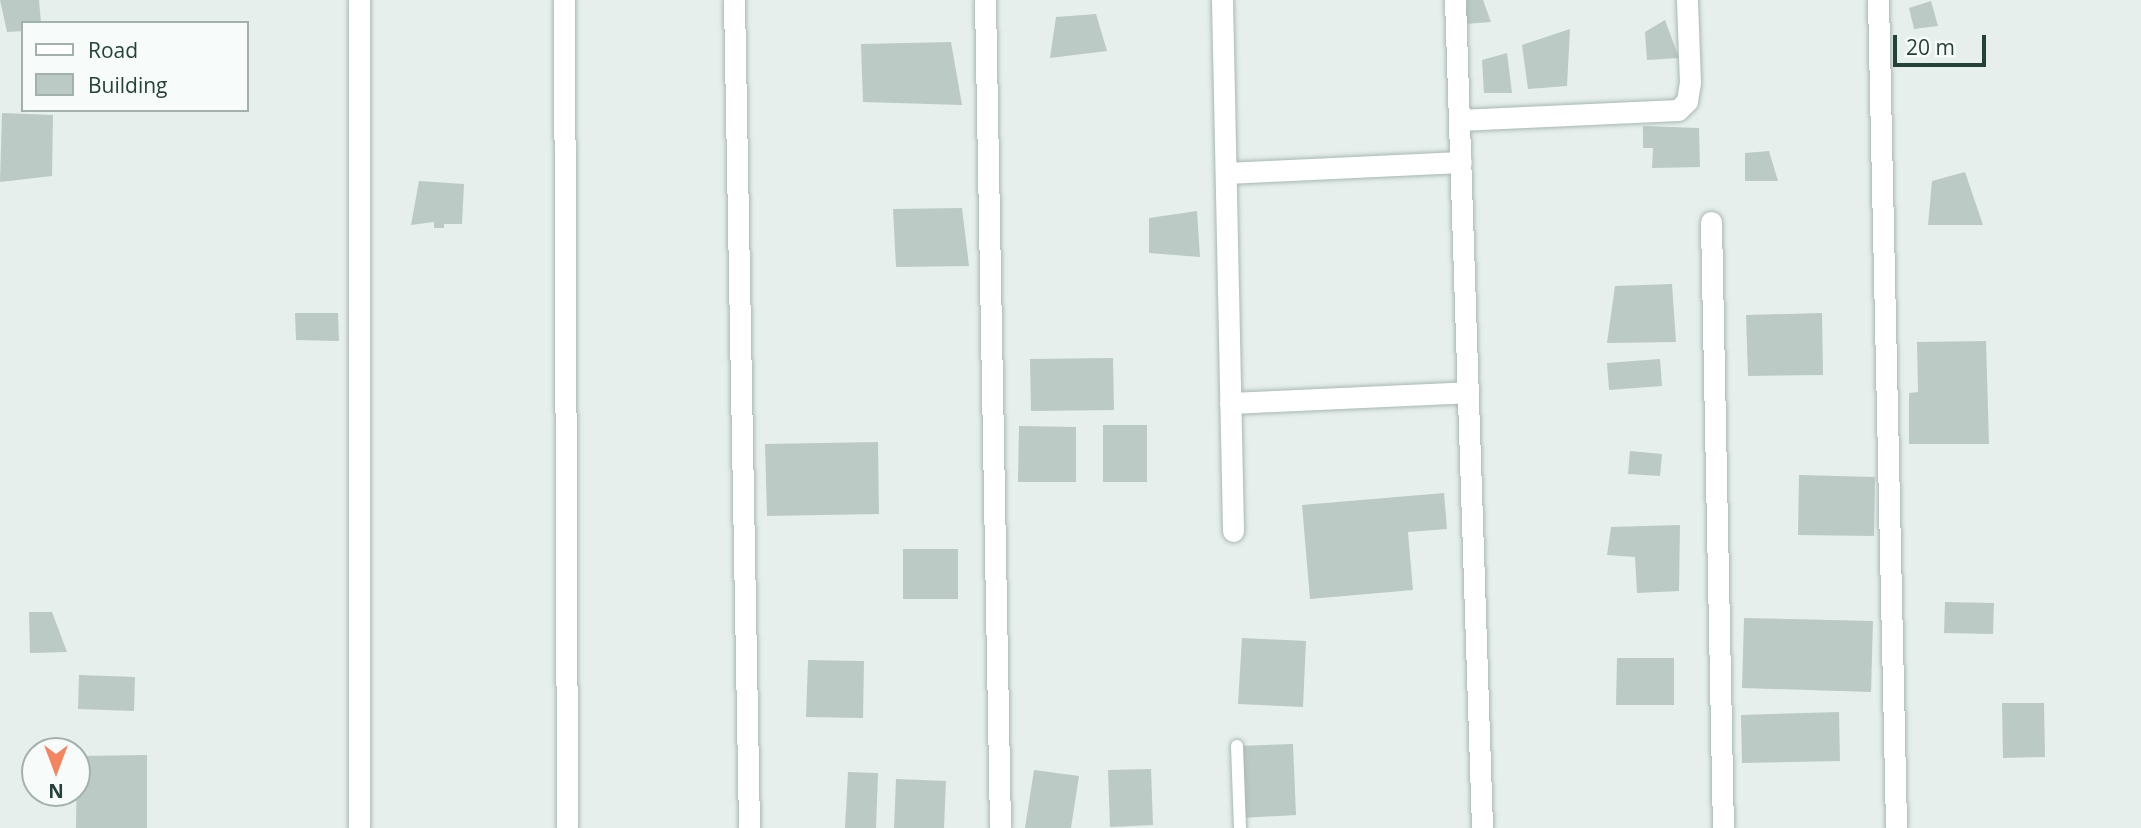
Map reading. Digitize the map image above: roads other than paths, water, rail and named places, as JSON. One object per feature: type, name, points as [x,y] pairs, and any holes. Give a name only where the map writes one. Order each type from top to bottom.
[{"type":"street","points":[[359,0],[359,828]]},
{"type":"street","points":[[564,0],[568,828]]},
{"type":"street","points":[[734,0],[748,828]]},
{"type":"street","points":[[985,0],[1000,828]]},
{"type":"street","points":[[1222,0],[1233,531]]},
{"type":"street","points":[[1455,0],[1482,828]]},
{"type":"street","points":[[1459,120],[1678,110],[1688,101],[1690,83],[1687,0]]},
{"type":"street","points":[[1878,0],[1896,828]]},
{"type":"street","points":[[1226,173],[1461,162]]},
{"type":"street","points":[[1711,222],[1723,828]]},
{"type":"street","points":[[1230,403],[1468,392]]},
{"type":"lane","points":[[1237,746],[1240,828]]}]
